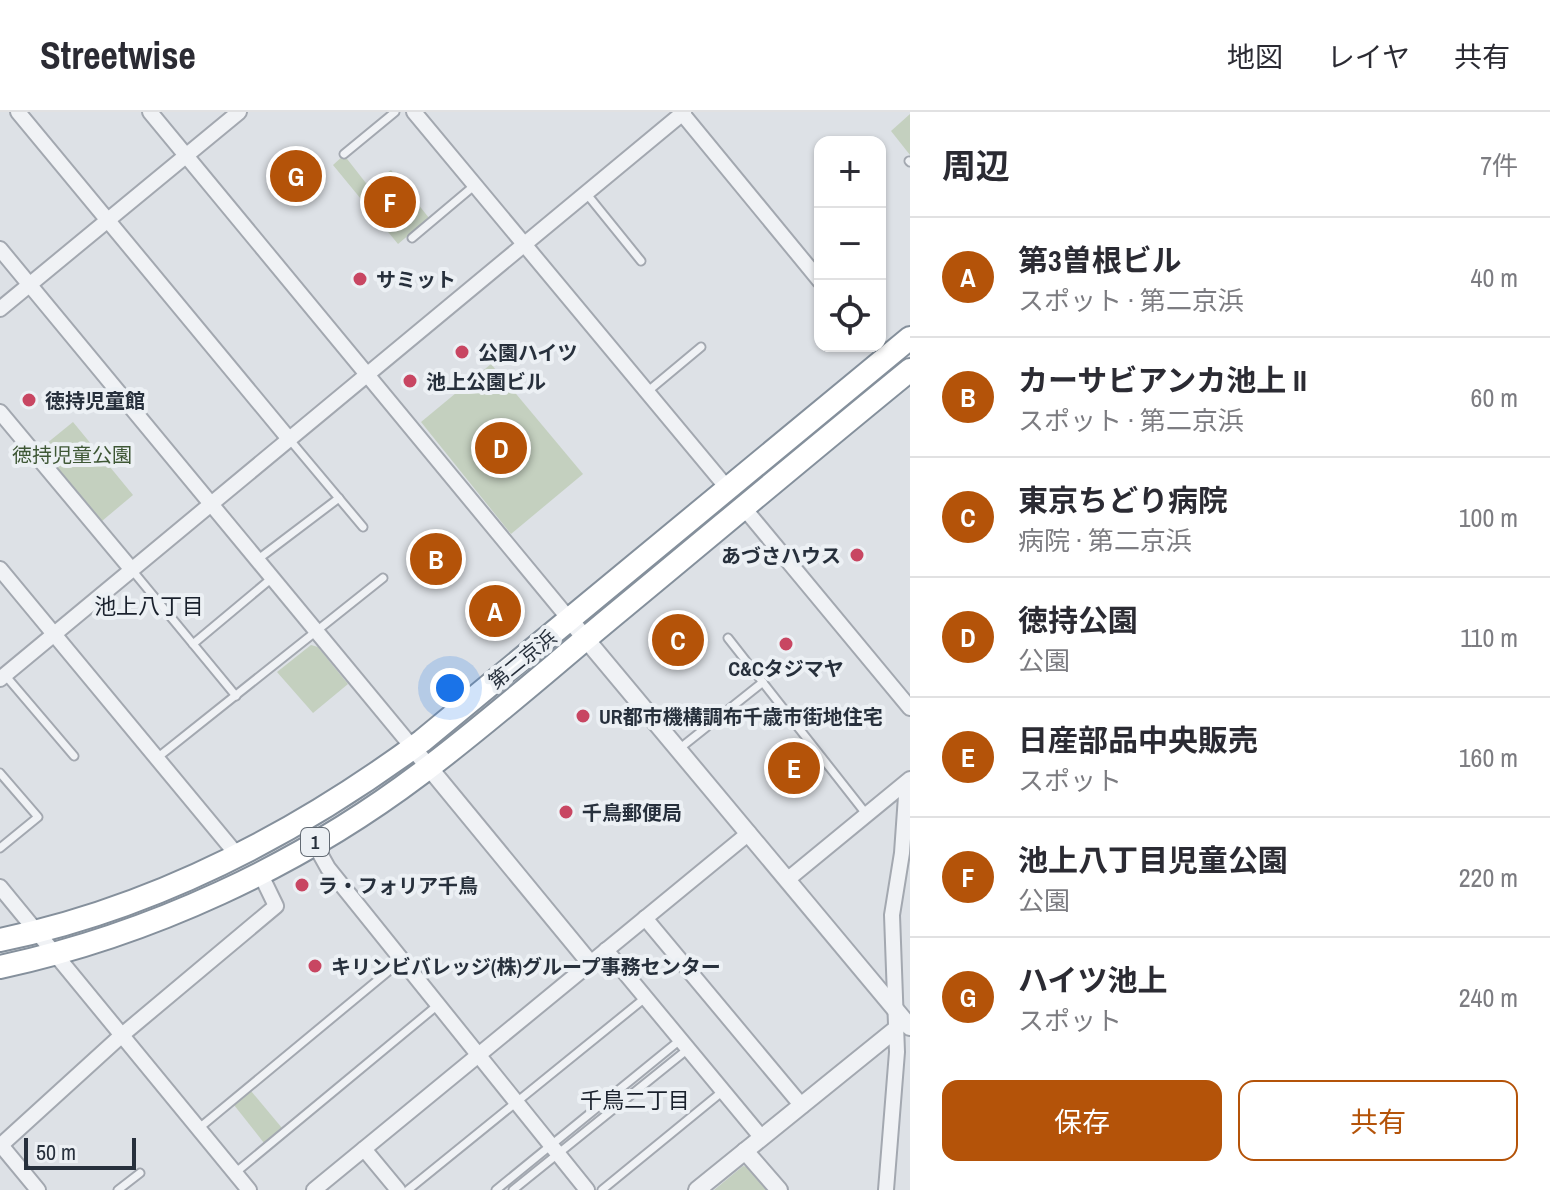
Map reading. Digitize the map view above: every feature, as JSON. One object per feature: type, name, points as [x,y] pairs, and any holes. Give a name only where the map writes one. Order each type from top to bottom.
[{"type":"highway","name":"第二京浜","points":[[0,940],[114,908],[238,856],[328,806],[413,748],[728,489],[879,353],[910,338]]},
{"type":"highway","name":"第二京浜","points":[[0,967],[55,953],[171,913],[260,873],[314,843],[429,767],[744,508],[907,379]]},
{"type":"street","points":[[18,112],[289,439]]},
{"type":"street","points":[[150,112],[895,1009],[903,1028],[886,1190]]},
{"type":"street","points":[[0,309],[239,112]]},
{"type":"street","points":[[414,112],[728,489]]},
{"type":"street","points":[[3,677],[682,112],[819,280]]},
{"type":"street","points":[[0,249],[590,963]]},
{"type":"street","points":[[0,412],[132,570]]},
{"type":"street","points":[[744,508],[910,708]]},
{"type":"street","points":[[0,569],[238,856]]},
{"type":"street","points":[[787,880],[908,780]]},
{"type":"street","points":[[895,1009],[892,915],[902,853],[908,780]]},
{"type":"street","points":[[321,1188],[364,1149],[749,833]]},
{"type":"street","points":[[314,843],[328,868],[587,1190]]},
{"type":"street","points":[[38,1190],[0,1145],[122,1035],[276,906],[260,873]]},
{"type":"street","points":[[0,887],[249,1190]]},
{"type":"street","points":[[645,918],[802,1106]]},
{"type":"street","points":[[606,950],[762,1138]]},
{"type":"street","points":[[697,1190],[903,1028]]},
{"type":"street","points":[[364,1149],[398,1190]]},
{"type":"street","points":[[745,1151],[779,1190]]},
{"type":"lane","points":[[344,154],[395,112]]},
{"type":"lane","points":[[412,238],[475,185]]},
{"type":"lane","points":[[586,193],[641,261]]},
{"type":"lane","points":[[647,392],[701,347]]},
{"type":"lane","points":[[289,439],[363,527]]},
{"type":"lane","points":[[257,560],[339,498]]},
{"type":"lane","points":[[132,570],[236,696]]},
{"type":"lane","points":[[193,644],[272,578]]},
{"type":"lane","points":[[157,758],[383,578]]},
{"type":"lane","points":[[728,638],[867,815]]},
{"type":"lane","points":[[3,677],[74,756]]},
{"type":"lane","points":[[679,749],[763,682]]},
{"type":"lane","points":[[0,773],[38,817],[0,848]]},
{"type":"lane","points":[[198,1129],[402,960]]},
{"type":"lane","points":[[408,1190],[645,998]]},
{"type":"lane","points":[[235,1173],[439,1004]]},
{"type":"lane","points":[[496,1190],[554,1149],[684,1044]]},
{"type":"lane","points":[[602,1190],[723,1091]]},
{"type":"lane","points":[[513,1190],[554,1149]]},
{"type":"lane","points":[[118,1190],[140,1173]]},
{"type":"green space","points":[[910,114],[910,155],[891,131]]},
{"type":"green space","points":[[344,155],[369,187],[391,170],[429,218],[398,244],[333,165]]},
{"type":"green space","points":[[491,364],[583,474],[511,534],[421,422]]},
{"type":"green space","name":"徳持児童公園","points":[[73,422],[133,495],[102,521],[41,448]]},
{"type":"green space","points":[[311,645],[318,647],[348,684],[313,713],[277,672]]},
{"type":"green space","points":[[251,1091],[282,1128],[264,1143],[234,1105]]},
{"type":"green space","points":[[743,1166],[748,1167],[767,1190],[714,1190]]},
{"type":"place","name":"ハイツ池上","points":[[296,176]]},
{"type":"place","name":"池上八丁目児童公園","points":[[390,202]]},
{"type":"place","name":"サミット","points":[[360,279]]},
{"type":"place","name":"公園ハイツ","points":[[462,352]]},
{"type":"place","name":"池上公園ビル","points":[[410,381]]},
{"type":"place","name":"徳持児童館","points":[[29,400]]},
{"type":"place","name":"徳持公園","points":[[501,448]]},
{"type":"place","name":"あづさハウス","points":[[857,555]]},
{"type":"place","name":"カーサビアンカ池上 II","points":[[436,559]]},
{"type":"place","name":"第3曽根ビル","points":[[495,611]]},
{"type":"place","name":"東京ちどり病院","points":[[678,640]]},
{"type":"place","name":"C&Cタジマヤ","points":[[786,644]]},
{"type":"place","name":"UR都市機構調布千歳市街地住宅","points":[[583,716]]},
{"type":"place","name":"日産部品中央販売","points":[[794,768]]},
{"type":"place","name":"千鳥郵便局","points":[[566,812]]},
{"type":"place","name":"ラ・フォリア千鳥","points":[[302,885]]},
{"type":"place","name":"キリンビバレッジ(株)グループ事務センター","points":[[315,966]]},
{"type":"district","name":"池上八丁目","points":[[149,606]]},
{"type":"district","name":"千鳥二丁目","points":[[635,1100]]}]
